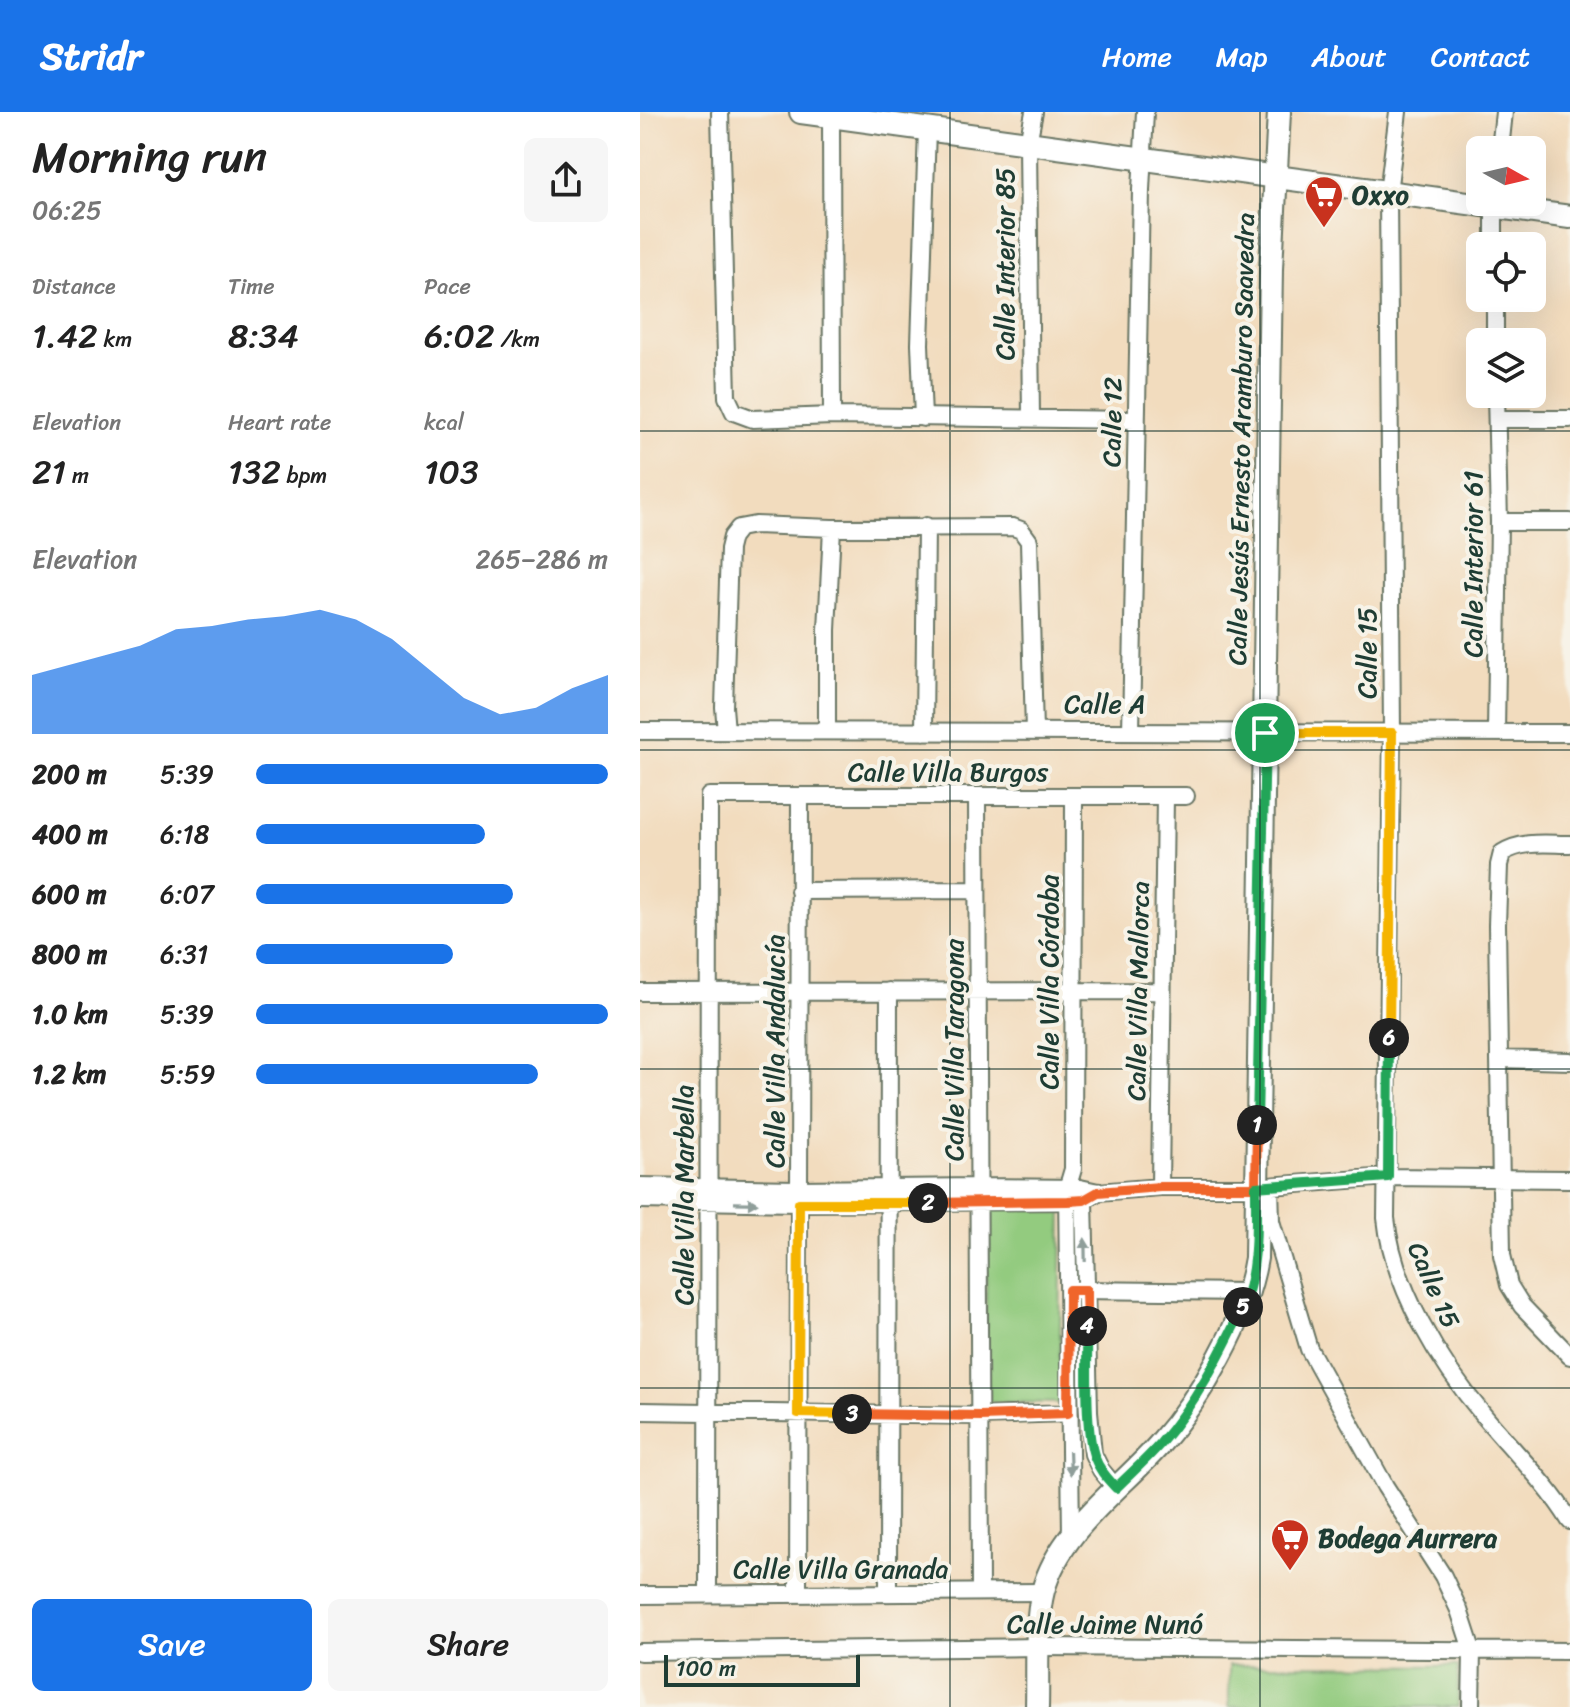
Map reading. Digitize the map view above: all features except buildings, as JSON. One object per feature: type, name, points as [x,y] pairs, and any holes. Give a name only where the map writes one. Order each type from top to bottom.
[{"type":"street","points":[[720,112],[726,376],[729,404],[734,412],[753,419],[832,416],[1136,420]]},
{"type":"street","points":[[801,112],[1466,201]]},
{"type":"street","name":"Calle Interior 85","points":[[1031,417],[1028,143],[1034,112]]},
{"type":"street","name":"Calle 12","points":[[1131,732],[1145,112]]},
{"type":"street","name":"Calle Jesús Ernesto Aramburo Saavedra","points":[[1037,1707],[1042,1592],[1071,1537],[1159,1444],[1182,1415],[1219,1356],[1248,1292],[1256,1258],[1263,1187],[1265,733],[1274,177],[1279,112]]},
{"type":"street","name":"Calle 15","points":[[1398,112],[1388,193],[1392,733],[1386,1218],[1389,1246],[1395,1266],[1428,1335],[1454,1378],[1484,1417],[1552,1491],[1570,1521]]},
{"type":"street","points":[[1501,136],[1504,112]]},
{"type":"street","points":[[831,116],[832,416]]},
{"type":"street","points":[[923,418],[920,344],[927,129]]},
{"type":"street","points":[[1546,213],[1570,217]]},
{"type":"street","name":"Calle Interior 61","points":[[1496,733],[1499,522],[1497,408]]},
{"type":"street","points":[[1497,419],[1570,419]]},
{"type":"street","points":[[1499,522],[1570,522]]},
{"type":"street","points":[[726,731],[724,691],[729,549],[732,537],[739,528],[755,525],[832,528],[1013,527],[1026,535],[1029,541],[1034,732]]},
{"type":"street","points":[[924,732],[926,526]]},
{"type":"street","points":[[827,731],[827,630],[832,528]]},
{"type":"street","name":"Calle A","points":[[640,731],[1570,733]]},
{"type":"street","name":"Calle Villa Burgos","points":[[709,796],[1186,796]]},
{"type":"street","name":"Calle Villa Marbella","points":[[708,1594],[709,796]]},
{"type":"street","name":"Calle Villa Andalucía","points":[[798,1594],[800,796]]},
{"type":"street","name":"Calle Villa Taragona","points":[[977,796],[980,1592]]},
{"type":"street","name":"Calle Villa Córdoba","points":[[1074,796],[1073,1169],[1079,1194],[1077,1290]]},
{"type":"street","name":"Calle Villa Mallorca","points":[[1160,1187],[1165,796]]},
{"type":"street","points":[[1570,844],[1525,843],[1502,853],[1497,925],[1502,1255],[1509,1285],[1522,1306],[1570,1356]]},
{"type":"street","points":[[799,891],[977,890]]},
{"type":"street","points":[[888,1593],[889,991]]},
{"type":"street","points":[[640,992],[1162,991]]},
{"type":"street","points":[[1499,1059],[1570,1061]]},
{"type":"street","points":[[640,1186],[708,1194],[798,1196],[1079,1194],[1160,1187],[1263,1187],[1388,1177],[1570,1179]]},
{"type":"street","points":[[1263,1187],[1309,1349],[1385,1486],[1443,1576],[1459,1610],[1472,1650],[1471,1707]]},
{"type":"street","points":[[640,1200],[708,1194]]},
{"type":"street","points":[[1077,1290],[1248,1292]]},
{"type":"street","points":[[1071,1537],[1068,1413],[1077,1290]]},
{"type":"street","points":[[1077,1290],[1093,1454],[1116,1488]]},
{"type":"street","points":[[640,1411],[980,1416],[1068,1413]]},
{"type":"street","points":[[1552,1491],[1570,1492]]},
{"type":"street","name":"Calle Villa Granada","points":[[640,1595],[1042,1592]]},
{"type":"street","name":"Calle Jaime Nunó","points":[[640,1652],[1038,1647],[1570,1651]]},
{"type":"green space","points":[[987,1206],[1062,1207],[1059,1403],[985,1402]]},
{"type":"green space","points":[[1229,1665],[1458,1666],[1458,1707],[1229,1707]]},
{"type":"place","name":"Oxxo","points":[[1324,229]]},
{"type":"place","name":"Bodega Aurrera","points":[[1290,1572]]},
{"type":"route","points":[[1265,733],[1256,1187],[1160,1187],[1098,1192],[1084,1200],[1068,1201],[799,1203],[798,1413],[980,1416],[1068,1413],[1069,1290],[1086,1290],[1093,1454],[1116,1488],[1182,1415],[1232,1330],[1253,1276],[1256,1187],[1388,1177],[1392,733],[1265,733]]}]
